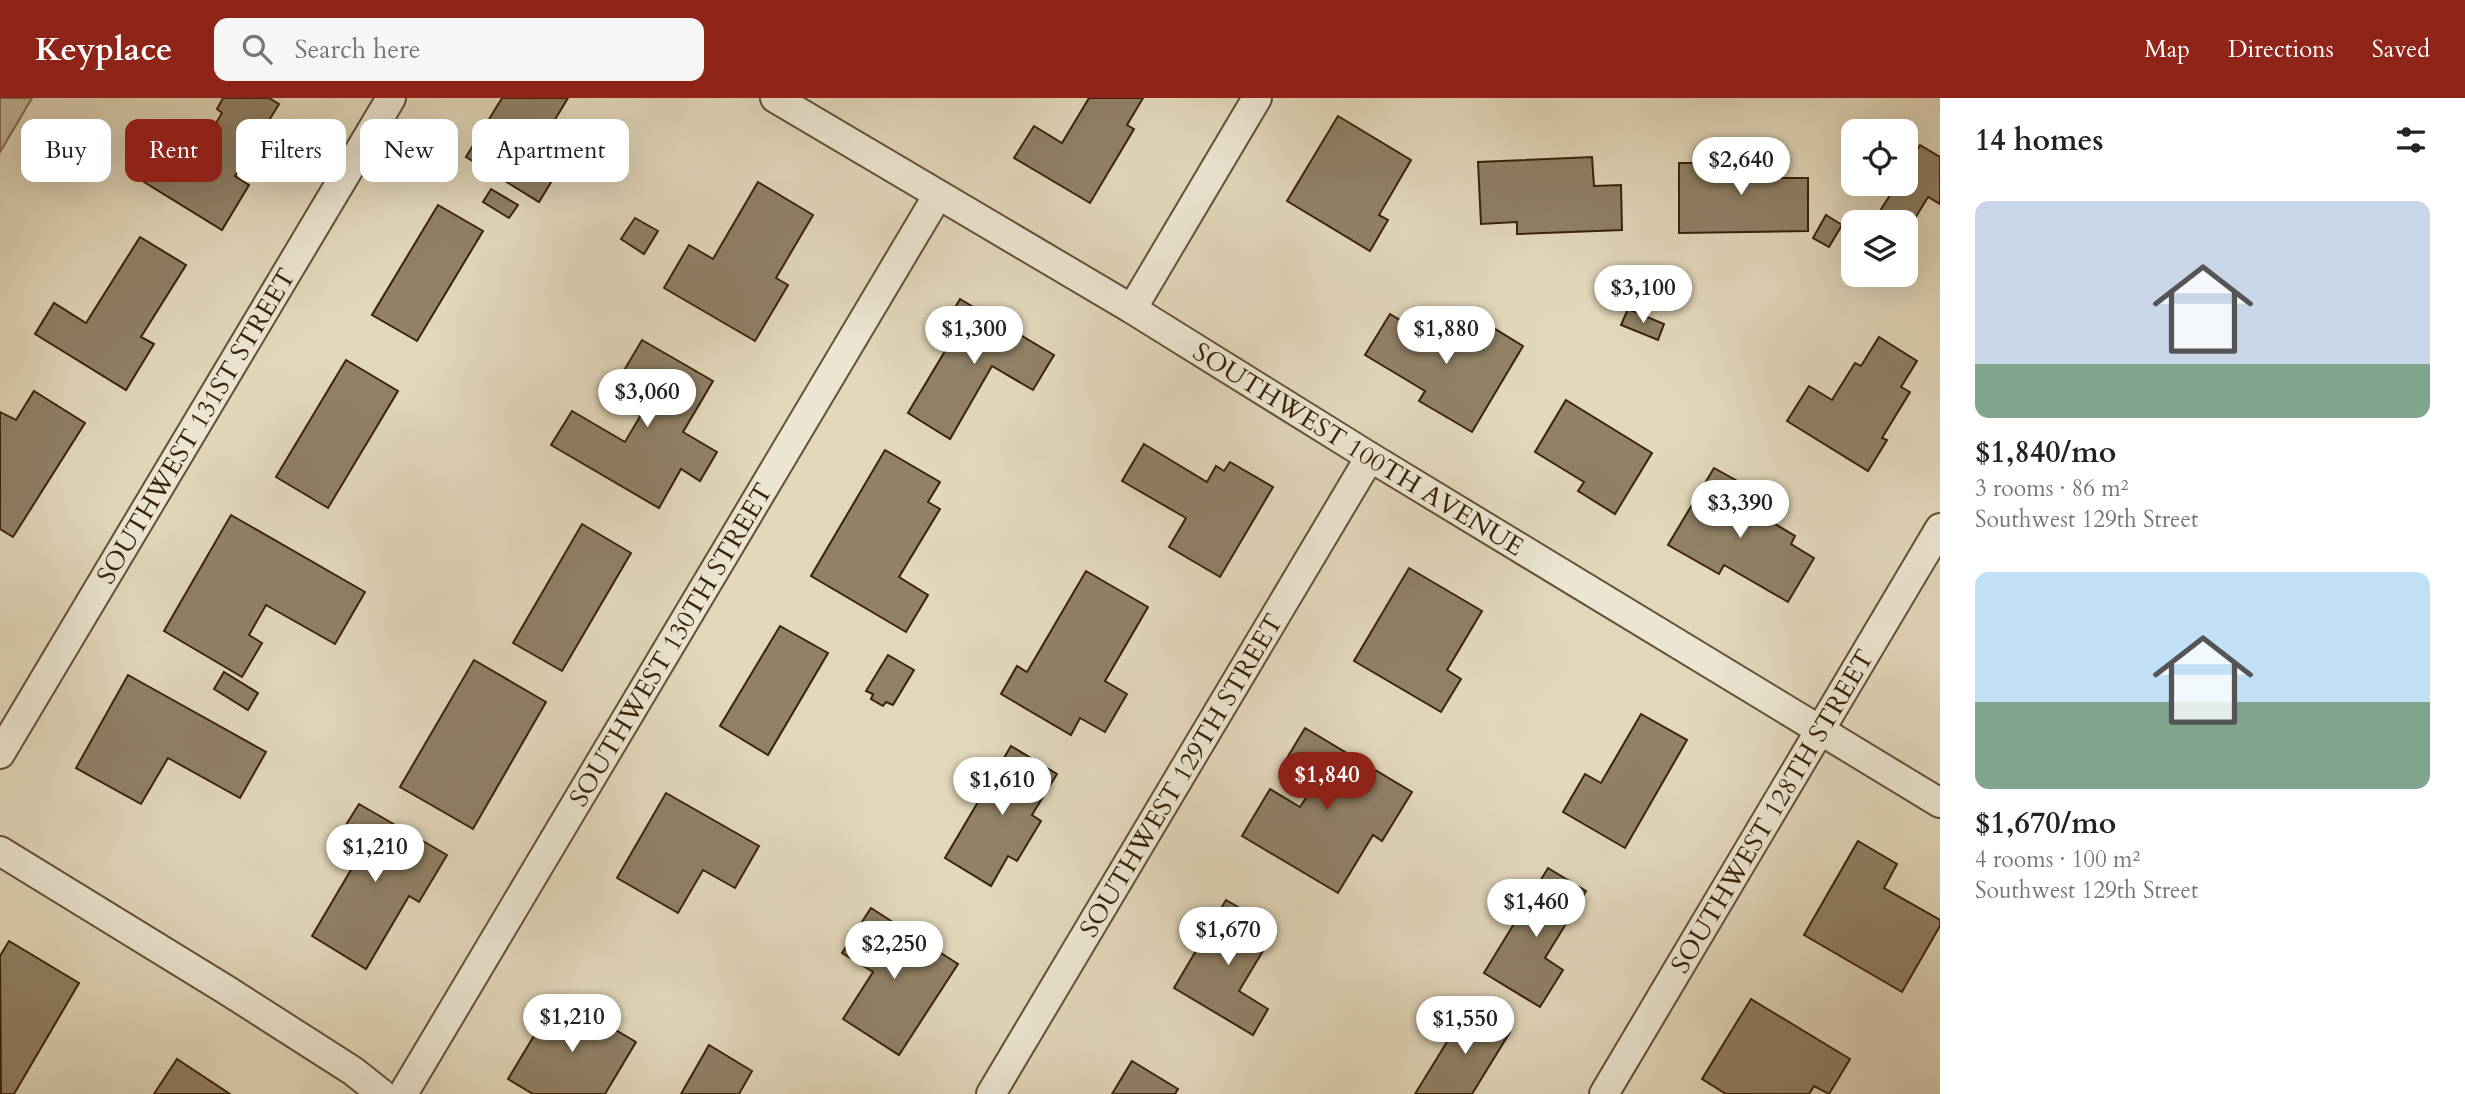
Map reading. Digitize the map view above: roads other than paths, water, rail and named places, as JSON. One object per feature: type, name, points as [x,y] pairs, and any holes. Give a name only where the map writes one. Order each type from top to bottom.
[{"type":"street","name":"SOUTHWEST 131ST STREET","points":[[0,754],[391,98]]},
{"type":"street","name":"SOUTHWEST 100TH AVENUE","points":[[775,98],[1132,309],[1370,457],[1940,803]]},
{"type":"street","points":[[1132,309],[1257,98]]},
{"type":"street","name":"SOUTHWEST 130TH STREET","points":[[403,1094],[938,195]]},
{"type":"street","name":"SOUTHWEST 129TH STREET","points":[[991,1094],[1370,457]]},
{"type":"street","name":"SOUTHWEST 128TH STREET","points":[[1604,1094],[1940,528]]},
{"type":"street","points":[[0,851],[353,1071],[382,1094]]}]
